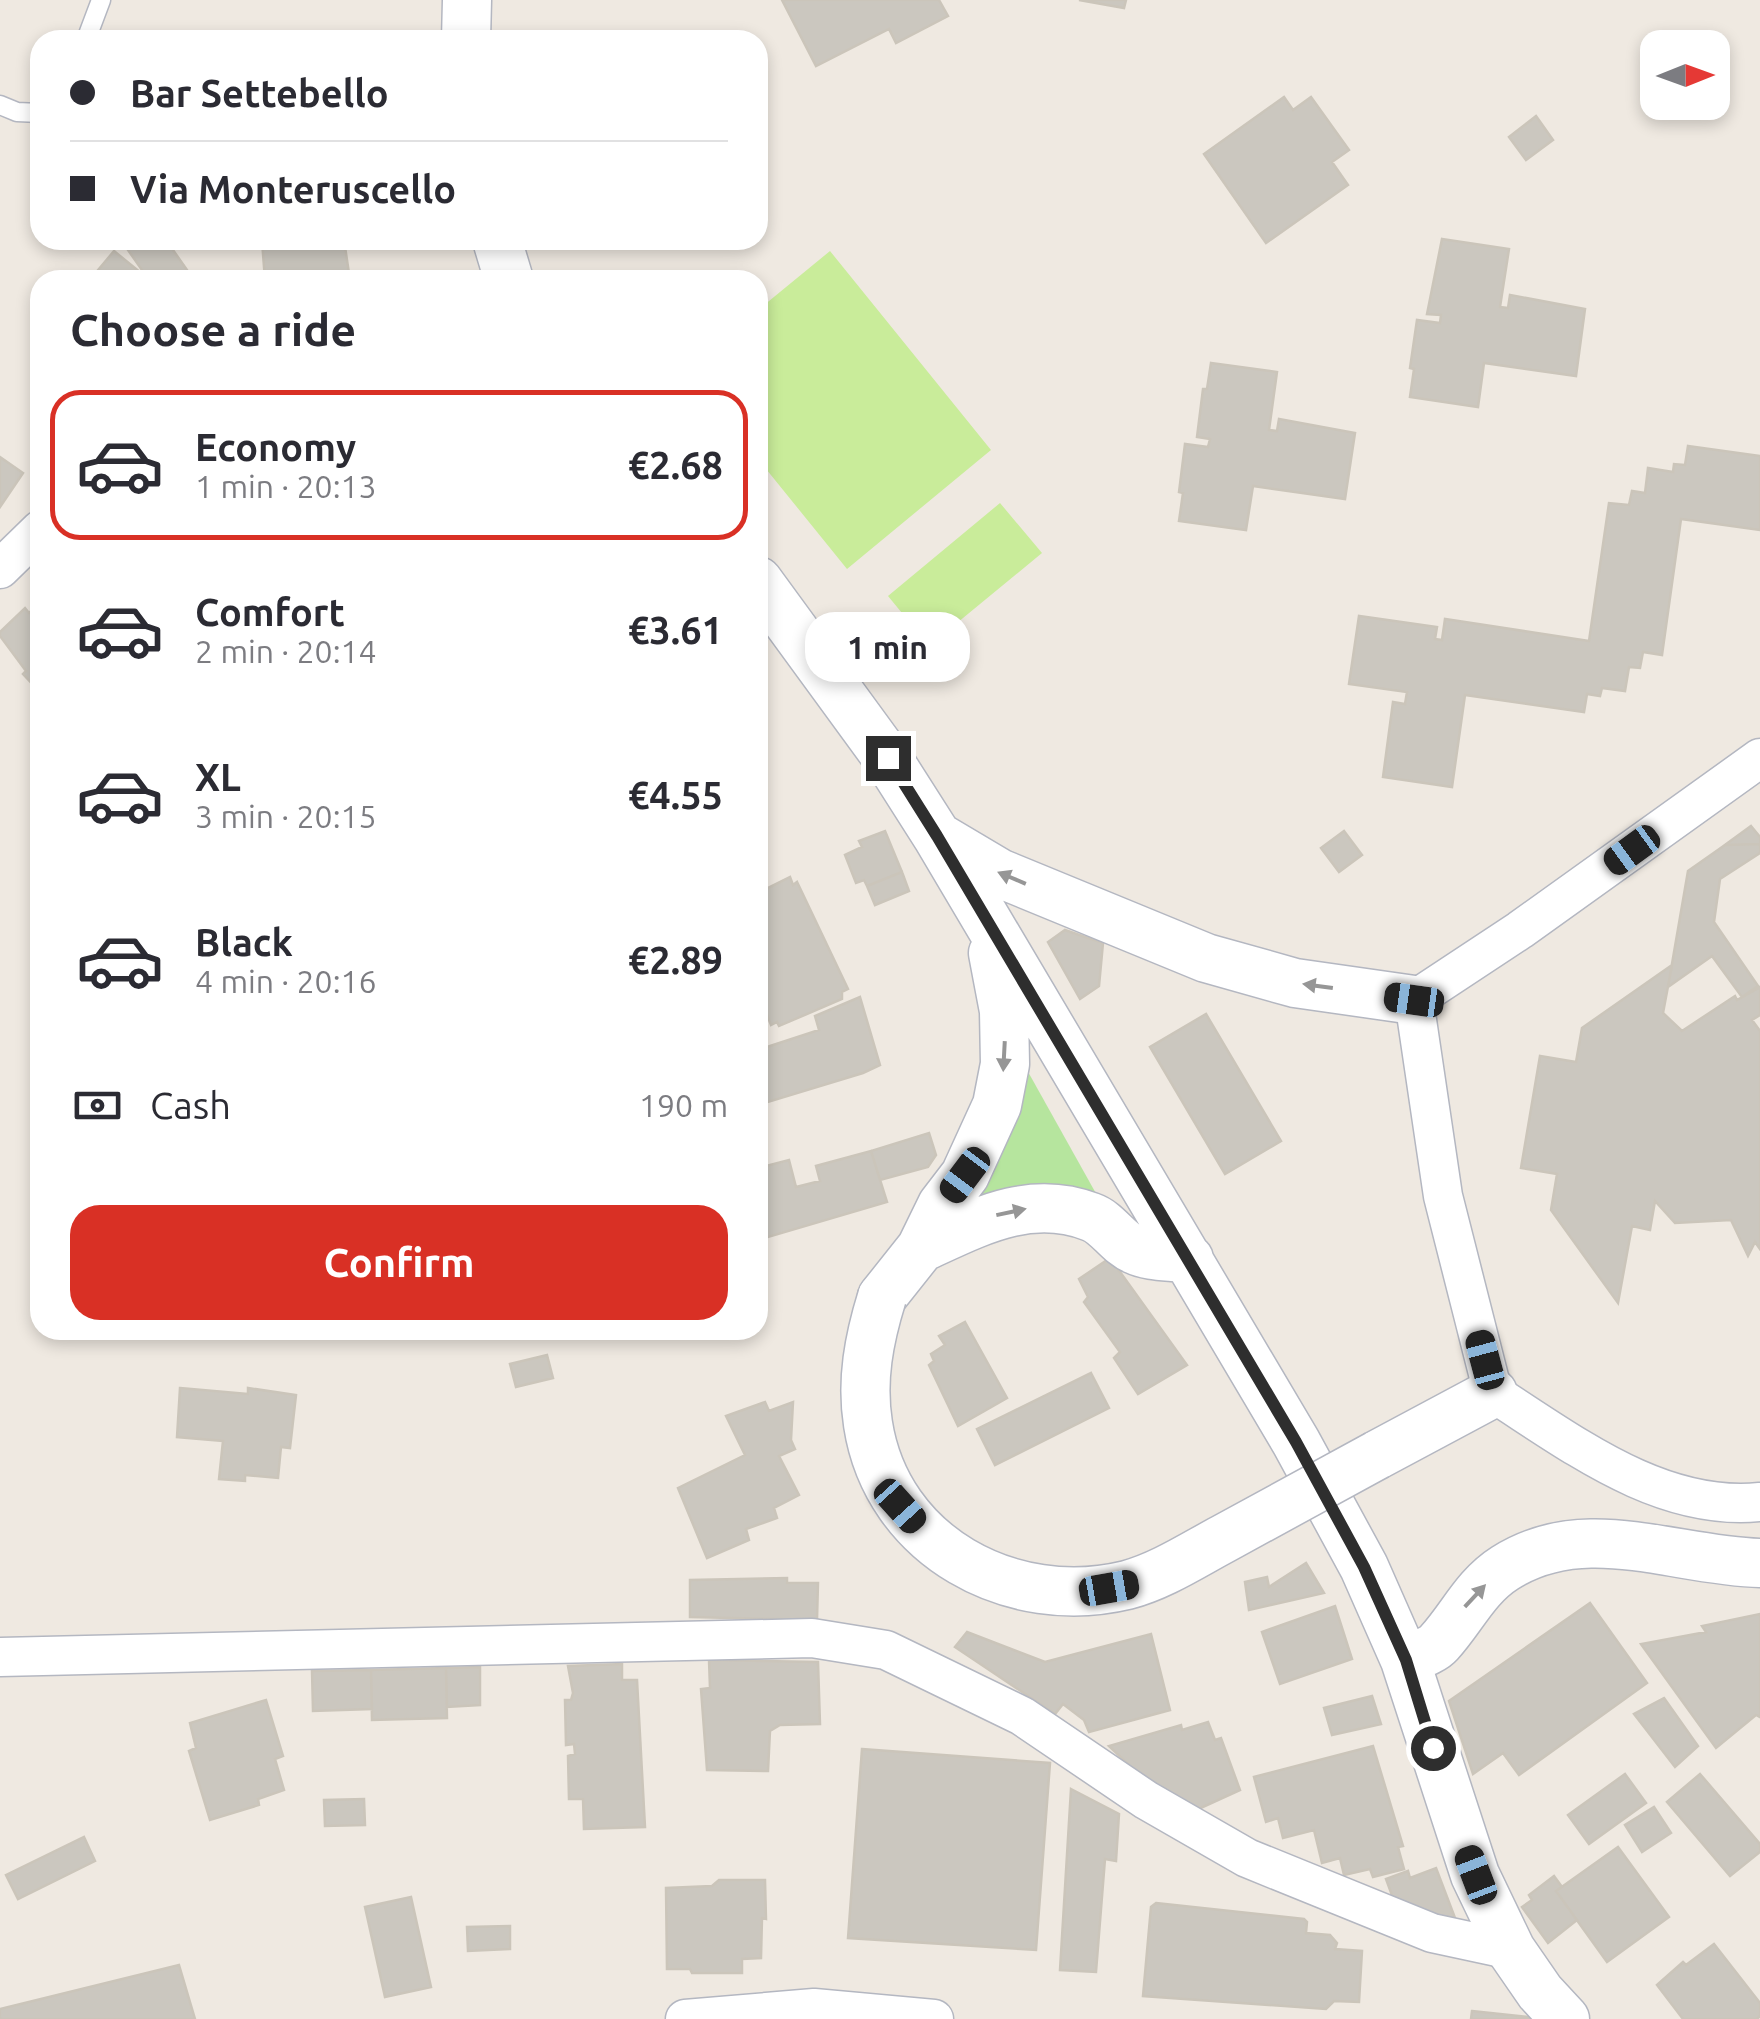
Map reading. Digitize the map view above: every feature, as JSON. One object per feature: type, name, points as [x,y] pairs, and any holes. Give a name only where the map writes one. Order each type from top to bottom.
[{"type":"street","points":[[466,30],[467,0]]},
{"type":"street","points":[[0,569],[30,540]]},
{"type":"street","points":[[768,595],[888,758],[937,836],[1296,1442],[1356,1552],[1406,1660],[1466,1850],[1511,1950],[1540,1992],[1565,2019]]},
{"type":"street","points":[[937,836],[999,873],[1206,958],[1295,982],[1414,1000],[1520,930],[1760,758]]},
{"type":"street","points":[[988,925],[1004,1011],[1005,1064],[997,1105],[965,1175],[942,1206],[921,1248],[882,1297],[868,1342],[868,1425],[880,1465],[900,1506],[930,1538],[965,1564],[1002,1582],[1044,1590],[1088,1591],[1130,1584],[1170,1568],[1494,1393]]},
{"type":"street","points":[[1414,1000],[1443,1196],[1494,1393],[1595,1458],[1643,1482],[1720,1502],[1760,1502]]},
{"type":"street","points":[[921,1248],[979,1220],[1011,1210],[1043,1207],[1094,1218],[1134,1250],[1189,1259]]},
{"type":"street","points":[[1406,1660],[1438,1646],[1475,1594],[1503,1569],[1539,1551],[1589,1541],[1651,1548],[1710,1561],[1760,1564]]},
{"type":"street","points":[[0,1657],[812,1638],[886,1650],[1022,1716],[1146,1800],[1246,1858],[1432,1933],[1511,1950]]},
{"type":"street","points":[[685,2019],[814,2008],[934,2019]]},
{"type":"lane","points":[[90,30],[101,0]]},
{"type":"lane","points":[[0,105],[30,113]]},
{"type":"green space","points":[[830,251],[991,450],[847,569],[768,471],[768,302]]},
{"type":"green space","points":[[1000,503],[1042,553],[929,646],[888,596]]},
{"type":"green space","points":[[1022,1061],[1103,1206],[964,1210]]},
{"type":"building","points":[[782,0],[939,0],[948,16],[896,43],[889,29],[816,66]]},
{"type":"building","points":[[1079,0],[1126,0],[1124,8]]},
{"type":"building","points":[[1284,97],[1293,110],[1311,97],[1349,150],[1332,162],[1348,185],[1266,243],[1204,154]]},
{"type":"building","points":[[1536,116],[1553,140],[1526,160],[1509,137]]},
{"type":"building","points":[[1442,239],[1509,249],[1500,307],[1508,308],[1510,295],[1585,309],[1576,376],[1484,363],[1478,407],[1410,397],[1417,320],[1440,323],[1441,315],[1427,314]]},
{"type":"building","points":[[128,250],[173,250],[187,270],[142,270]]},
{"type":"building","points":[[263,250],[346,250],[348,270],[264,270]]},
{"type":"building","points":[[114,251],[137,270],[98,270]]},
{"type":"building","points":[[1211,363],[1277,372],[1269,430],[1277,431],[1279,419],[1355,433],[1345,499],[1253,486],[1246,530],[1179,521],[1185,444],[1208,447],[1210,439],[1197,437],[1203,389],[1207,389]]},
{"type":"building","points":[[1688,446],[1760,456],[1760,530],[1681,519],[1662,655],[1643,652],[1640,668],[1629,667],[1625,691],[1602,688],[1600,696],[1587,694],[1584,712],[1465,695],[1452,787],[1383,777],[1393,702],[1405,704],[1407,692],[1349,684],[1359,616],[1437,627],[1435,639],[1442,640],[1445,619],[1589,641],[1609,503],[1629,505],[1632,491],[1645,493],[1648,468],[1673,472],[1674,464],[1685,465]]},
{"type":"building","points":[[0,457],[23,473],[0,507]]},
{"type":"building","points":[[25,608],[29,613],[30,681],[0,636]]},
{"type":"building","points":[[1751,826],[1760,837],[1760,844],[1725,845]]},
{"type":"building","points":[[885,831],[902,872],[867,886],[864,880],[856,883],[845,855],[862,847],[859,841]]},
{"type":"building","points":[[1344,831],[1362,855],[1339,872],[1321,848]]},
{"type":"building","points":[[1760,844],[1760,853],[1720,879],[1714,922],[1758,986],[1742,997],[1712,956],[1668,987],[1688,871],[1725,845]]},
{"type":"building","points":[[902,872],[909,891],[875,905],[867,886]]},
{"type":"building","points":[[790,877],[793,885],[797,882],[848,989],[842,992],[842,999],[779,1026],[777,1022],[771,1025],[768,1017],[768,888]]},
{"type":"building","points":[[1065,930],[1103,943],[1099,986],[1080,999],[1048,942]]},
{"type":"building","points":[[1672,965],[1663,1013],[1682,1031],[1735,996],[1737,1000],[1760,987],[1760,1015],[1752,1020],[1760,1031],[1760,1249],[1755,1242],[1748,1256],[1731,1220],[1675,1223],[1655,1201],[1650,1230],[1632,1226],[1618,1303],[1551,1210],[1557,1174],[1521,1168],[1540,1056],[1576,1062],[1582,1028]]},
{"type":"building","points":[[860,997],[880,1065],[768,1102],[768,1047],[819,1030],[815,1016]]},
{"type":"building","points":[[1206,1014],[1281,1141],[1225,1174],[1150,1047]]},
{"type":"building","points":[[929,1133],[936,1155],[928,1167],[880,1180],[871,1151]]},
{"type":"building","points":[[871,1151],[887,1202],[768,1237],[768,1165],[789,1160],[796,1187],[820,1181],[816,1166]]},
{"type":"building","points":[[1110,1258],[1187,1365],[1138,1394],[1114,1358],[1120,1352],[1084,1302],[1088,1297],[1079,1279]]},
{"type":"building","points":[[965,1322],[1007,1398],[958,1426],[929,1365],[934,1361],[931,1354],[945,1345],[939,1336]]},
{"type":"building","points":[[547,1355],[553,1378],[516,1387],[510,1364]]},
{"type":"building","points":[[1091,1373],[1109,1408],[995,1465],[977,1429]]},
{"type":"building","points":[[180,1388],[248,1394],[248,1388],[296,1395],[290,1448],[281,1447],[278,1478],[245,1475],[245,1481],[219,1479],[223,1441],[177,1437]]},
{"type":"building","points":[[765,1402],[769,1411],[793,1402],[791,1440],[795,1449],[779,1456],[799,1495],[774,1508],[777,1518],[746,1529],[749,1540],[707,1558],[678,1488],[745,1455],[726,1416]]},
{"type":"building","points":[[1306,1563],[1324,1593],[1249,1610],[1245,1582],[1267,1577],[1269,1587]]},
{"type":"building","points":[[787,1578],[787,1583],[818,1583],[817,1620],[690,1617],[690,1580]]},
{"type":"building","points":[[1590,1603],[1647,1683],[1519,1775],[1503,1753],[1473,1774],[1449,1701]]},
{"type":"building","points":[[1335,1606],[1352,1659],[1280,1684],[1262,1632]]},
{"type":"building","points":[[1760,1614],[1760,1717],[1756,1715],[1716,1748],[1641,1644],[1706,1632],[1702,1626]]},
{"type":"building","points":[[967,1632],[1045,1662],[1151,1634],[1170,1710],[1089,1732],[1084,1720],[1063,1704],[1055,1714],[955,1647]]},
{"type":"building","points":[[709,1660],[818,1662],[820,1724],[780,1725],[770,1731],[768,1771],[707,1770],[701,1689],[710,1688]]},
{"type":"building","points":[[622,1664],[622,1680],[637,1680],[645,1827],[584,1829],[583,1799],[569,1799],[568,1756],[575,1754],[574,1744],[566,1745],[565,1700],[571,1700],[573,1693],[568,1666]]},
{"type":"building","points":[[480,1667],[480,1705],[447,1707],[446,1668]]},
{"type":"building","points":[[446,1668],[447,1718],[372,1720],[371,1670]]},
{"type":"building","points":[[371,1670],[372,1709],[313,1711],[312,1671]]},
{"type":"building","points":[[1372,1696],[1381,1724],[1332,1735],[1324,1708]]},
{"type":"building","points":[[1664,1698],[1698,1746],[1675,1767],[1634,1714]]},
{"type":"building","points":[[266,1700],[283,1756],[275,1759],[284,1790],[258,1799],[259,1805],[210,1820],[189,1751],[196,1748],[190,1723]]},
{"type":"building","points":[[1208,1722],[1215,1740],[1221,1738],[1240,1790],[1194,1811],[1151,1786],[1109,1746],[1181,1725],[1182,1730]]},
{"type":"building","points":[[1373,1746],[1403,1846],[1398,1847],[1404,1869],[1373,1877],[1370,1869],[1344,1875],[1340,1858],[1322,1863],[1314,1830],[1283,1838],[1278,1818],[1266,1822],[1254,1777]]},
{"type":"building","points":[[862,1749],[1050,1763],[1036,1950],[848,1938]]},
{"type":"building","points":[[1625,1774],[1646,1803],[1589,1844],[1568,1815]]},
{"type":"building","points":[[1700,1774],[1760,1844],[1760,1852],[1730,1876],[1667,1802]]},
{"type":"building","points":[[1071,1789],[1119,1814],[1116,1861],[1105,1859],[1096,1972],[1060,1970]]},
{"type":"building","points":[[364,1799],[365,1825],[325,1826],[324,1800]]},
{"type":"building","points":[[1654,1807],[1671,1833],[1642,1852],[1625,1825]]},
{"type":"building","points":[[84,1837],[95,1861],[18,1899],[6,1875]]},
{"type":"building","points":[[1618,1847],[1669,1917],[1607,1962],[1556,1891]]},
{"type":"building","points":[[1436,1868],[1455,1918],[1438,1920],[1397,1909],[1386,1879],[1408,1871],[1410,1878]]},
{"type":"building","points":[[1554,1876],[1562,1887],[1556,1891],[1577,1920],[1548,1943],[1522,1907],[1532,1900],[1529,1895]]},
{"type":"building","points":[[719,1880],[765,1880],[761,1958],[742,1959],[742,1973],[667,1969],[666,1888],[712,1886]]},
{"type":"building","points":[[411,1897],[431,1987],[385,1997],[365,1907]]},
{"type":"building","points":[[1156,1903],[1304,1919],[1306,1933],[1330,1935],[1337,1943],[1335,1949],[1362,1951],[1359,2002],[1334,2001],[1326,2009],[1143,1996],[1151,1907]]},
{"type":"building","points":[[510,1926],[510,1949],[468,1951],[467,1927]]},
{"type":"building","points":[[1714,1944],[1760,2003],[1757,2019],[1683,2019],[1657,1985],[1683,1962],[1686,1965]]},
{"type":"building","points":[[179,1965],[195,2019],[0,2019],[0,2009]]},
{"type":"building","points":[[1472,2011],[1528,2017],[1530,2019],[1471,2019]]},
{"type":"route","points":[[888,758],[1296,1442],[1364,1567],[1406,1660],[1433,1748]]}]
